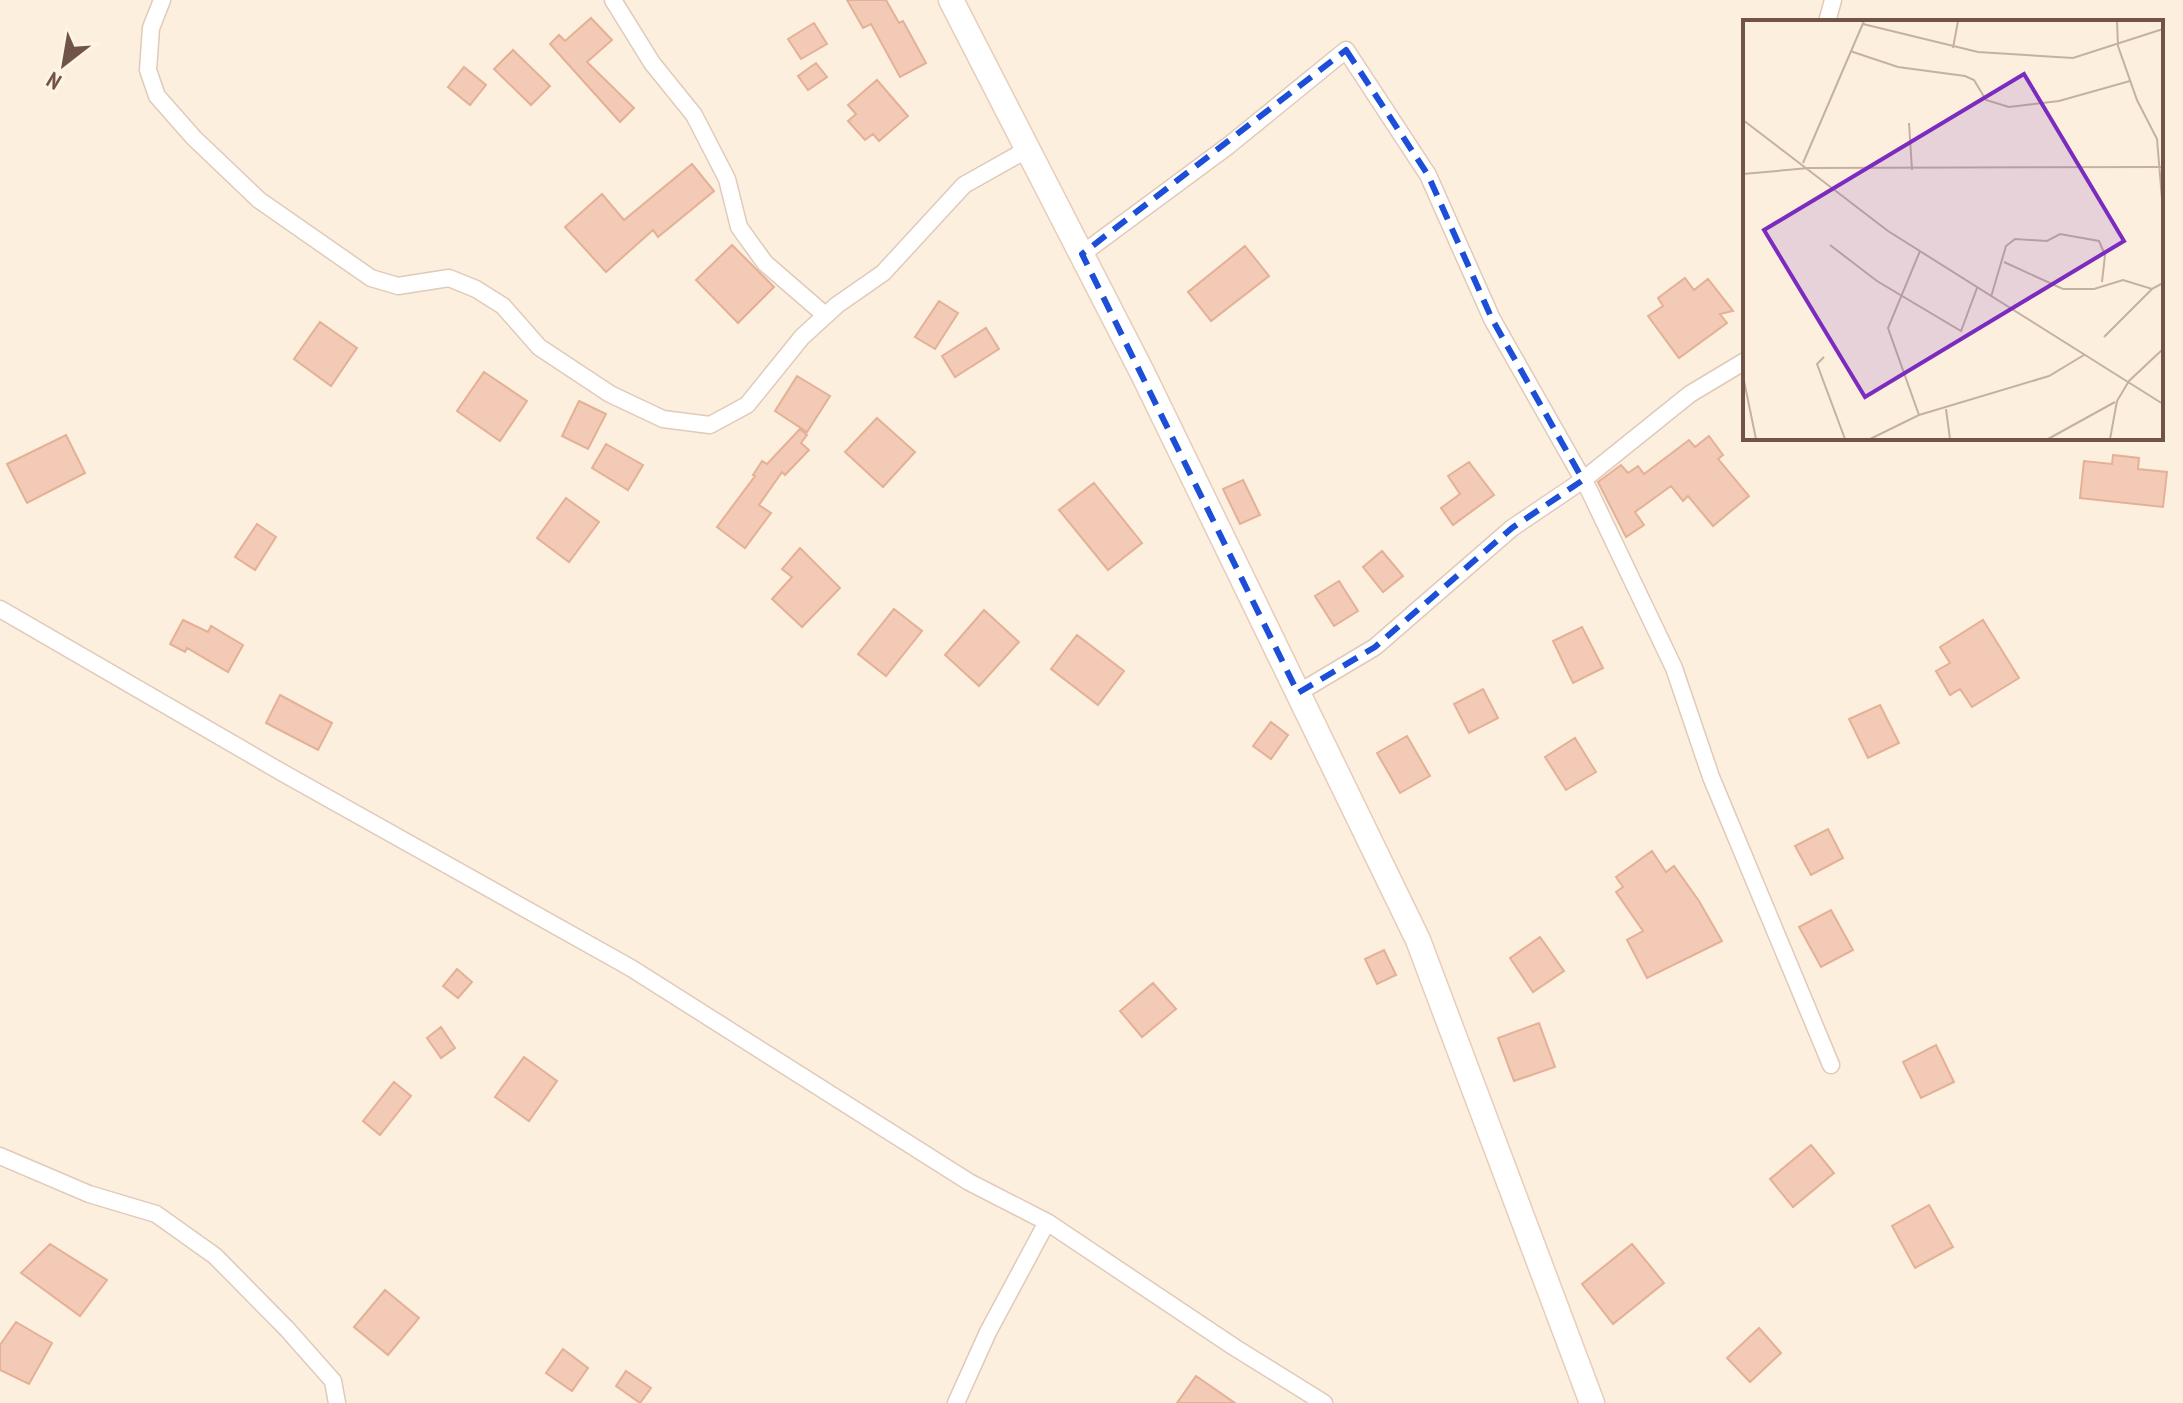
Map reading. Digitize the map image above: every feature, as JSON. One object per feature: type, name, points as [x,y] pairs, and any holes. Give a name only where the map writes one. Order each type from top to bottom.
[{"type":"main road","points":[[951,0],[1082,254],[1418,940],[1592,1403]]},
{"type":"street","points":[[162,0],[151,28],[148,70],[157,96],[194,138],[259,200],[371,278],[398,286],[449,278],[476,289],[503,306],[539,347],[610,394],[663,419],[710,425],[747,405],[802,337],[825,315],[883,273],[964,185],[1028,149]]},
{"type":"street","points":[[613,0],[652,63],[694,115],[727,179],[739,227],[765,263],[825,315]]},
{"type":"street","points":[[1828,20],[1833,0]]},
{"type":"street","points":[[1082,254],[1228,146],[1346,50],[1428,175],[1492,319],[1583,480],[1674,668],[1711,777],[1831,1065]]},
{"type":"street","points":[[1298,693],[1375,647],[1512,528],[1583,480],[1690,394],[1743,362]]},
{"type":"street","points":[[0,609],[283,773],[631,968],[969,1182],[1047,1222],[1221,1339],[1324,1403]]},
{"type":"street","points":[[0,1156],[89,1194],[156,1214],[215,1256],[333,1381],[337,1403]]},
{"type":"street","points":[[956,1403],[988,1332],[1047,1222]]},
{"type":"highlighted area","points":[[1346,50],[1428,175],[1492,319],[1583,480],[1512,528],[1375,647],[1298,693],[1082,254]]},
{"type":"building","points":[[847,0],[886,0],[899,23],[903,21],[926,63],[900,77],[871,24],[863,28]]},
{"type":"building","points":[[591,18],[612,40],[587,62],[634,108],[620,122],[550,44],[559,35],[565,41]]},
{"type":"building","points":[[814,23],[827,44],[801,59],[788,39]]},
{"type":"building","points":[[513,50],[550,86],[531,105],[494,69]]},
{"type":"building","points":[[816,63],[827,77],[808,90],[798,76]]},
{"type":"building","points":[[464,67],[486,85],[470,105],[448,87]]},
{"type":"building","points":[[877,80],[908,116],[879,141],[873,134],[865,140],[848,121],[856,114],[848,105]]},
{"type":"building","points":[[692,164],[714,191],[658,237],[653,230],[606,272],[565,227],[602,194],[624,220]]},
{"type":"building","points":[[732,245],[774,287],[738,323],[696,280]]},
{"type":"building","points":[[1245,246],[1269,276],[1211,321],[1188,292]]},
{"type":"building","points":[[1685,278],[1694,290],[1708,279],[1733,311],[1720,314],[1727,323],[1679,358],[1648,316],[1663,306],[1658,298]]},
{"type":"building","points":[[939,301],[958,313],[935,349],[915,337]]},
{"type":"building","points":[[320,322],[357,348],[331,386],[294,359]]},
{"type":"building","points":[[986,328],[999,349],[955,377],[942,356]]},
{"type":"building","points":[[484,372],[527,401],[500,441],[457,411]]},
{"type":"building","points":[[797,376],[830,396],[807,432],[775,411]]},
{"type":"building","points":[[579,401],[606,414],[588,449],[562,436]]},
{"type":"building","points":[[877,418],[915,452],[883,487],[845,452]]},
{"type":"building","points":[[800,429],[807,435],[801,443],[809,450],[785,475],[782,472],[759,505],[771,513],[745,548],[717,527],[755,476],[762,461],[767,464]]},
{"type":"building","points":[[66,435],[85,473],[27,503],[7,464]]},
{"type":"building","points":[[1709,436],[1723,455],[1718,459],[1749,496],[1713,526],[1688,496],[1683,501],[1671,486],[1635,512],[1644,525],[1626,537],[1598,482],[1621,465],[1628,473],[1638,466],[1644,474],[1689,440],[1695,447]]},
{"type":"building","points":[[606,444],[643,465],[628,490],[592,468]]},
{"type":"building","points":[[2113,455],[2139,458],[2138,469],[2167,472],[2163,507],[2080,498],[2084,461],[2112,464]]},
{"type":"building","points":[[1469,462],[1494,495],[1453,525],[1441,508],[1460,494],[1448,476]]},
{"type":"building","points":[[1243,480],[1260,515],[1240,524],[1223,489]]},
{"type":"building","points":[[1094,483],[1142,543],[1108,570],[1059,510]]},
{"type":"building","points":[[566,498],[599,522],[569,562],[537,538]]},
{"type":"building","points":[[257,524],[276,537],[255,570],[235,557]]},
{"type":"building","points":[[800,548],[840,588],[802,627],[772,599],[792,577],[782,569]]},
{"type":"building","points":[[1382,551],[1403,576],[1383,592],[1363,567]]},
{"type":"building","points":[[1339,581],[1358,611],[1334,626],[1315,596]]},
{"type":"building","points":[[894,609],[922,631],[886,676],[858,654]]},
{"type":"building","points":[[984,610],[1019,642],[979,686],[945,655]]},
{"type":"building","points":[[183,620],[208,632],[211,626],[243,645],[228,672],[187,648],[185,652],[170,644]]},
{"type":"building","points":[[1983,620],[2019,678],[1972,707],[1960,689],[1950,695],[1936,671],[1950,663],[1940,647]]},
{"type":"building","points":[[1582,627],[1603,668],[1573,683],[1553,641]]},
{"type":"building","points":[[1077,635],[1124,671],[1098,705],[1051,669]]},
{"type":"building","points":[[1483,689],[1498,718],[1469,733],[1454,704]]},
{"type":"building","points":[[280,695],[332,723],[318,750],[266,723]]},
{"type":"building","points":[[1880,705],[1899,743],[1868,758],[1849,719]]},
{"type":"building","points":[[1271,722],[1288,735],[1271,759],[1253,746]]},
{"type":"building","points":[[1407,736],[1430,776],[1400,793],[1377,753]]},
{"type":"building","points":[[1575,738],[1596,772],[1566,790],[1545,757]]},
{"type":"building","points":[[1828,829],[1843,858],[1811,875],[1795,846]]},
{"type":"building","points":[[1652,851],[1666,872],[1674,866],[1722,941],[1647,978],[1627,940],[1643,931],[1616,892],[1623,887],[1616,877]]},
{"type":"building","points":[[1831,910],[1853,950],[1821,967],[1799,927]]},
{"type":"building","points":[[1540,937],[1564,971],[1533,992],[1510,958]]},
{"type":"building","points":[[1384,950],[1396,975],[1377,984],[1365,959]]},
{"type":"building","points":[[457,969],[472,982],[458,998],[443,986]]},
{"type":"building","points":[[1153,983],[1176,1009],[1142,1037],[1120,1011]]},
{"type":"building","points":[[1539,1023],[1555,1067],[1514,1081],[1498,1038]]},
{"type":"building","points":[[441,1027],[455,1048],[441,1058],[427,1038]]},
{"type":"building","points":[[1936,1045],[1954,1082],[1921,1098],[1903,1062]]},
{"type":"building","points":[[524,1057],[557,1081],[529,1121],[495,1097]]},
{"type":"building","points":[[394,1082],[411,1096],[380,1135],[363,1121]]},
{"type":"building","points":[[1811,1145],[1834,1173],[1793,1207],[1770,1179]]},
{"type":"building","points":[[1929,1205],[1953,1247],[1915,1268],[1892,1226]]},
{"type":"building","points":[[50,1244],[107,1280],[80,1316],[21,1273]]},
{"type":"building","points":[[1632,1244],[1664,1283],[1613,1324],[1582,1284]]},
{"type":"building","points":[[385,1290],[419,1318],[388,1355],[354,1327]]},
{"type":"building","points":[[16,1322],[52,1343],[29,1384],[0,1370],[0,1345]]},
{"type":"building","points":[[1759,1328],[1781,1353],[1750,1382],[1727,1358]]},
{"type":"building","points":[[563,1349],[588,1368],[572,1391],[546,1373]]},
{"type":"building","points":[[626,1371],[651,1388],[640,1403],[616,1386]]},
{"type":"building","points":[[1196,1376],[1235,1403],[1177,1403]]}]
